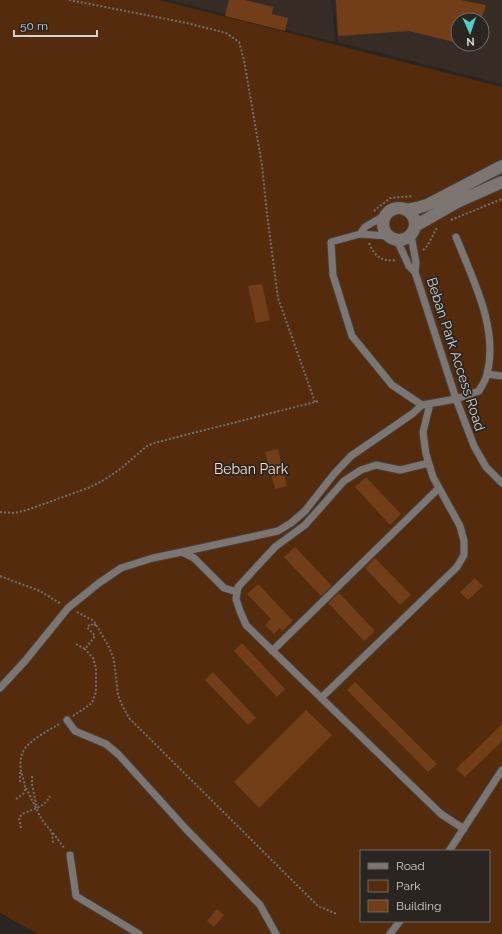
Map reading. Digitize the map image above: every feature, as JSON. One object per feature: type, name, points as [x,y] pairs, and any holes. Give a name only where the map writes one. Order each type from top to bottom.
[{"type":"street","points":[[502,166],[427,205],[406,210],[398,208],[392,209],[384,216],[383,227],[392,238],[407,238],[413,231],[457,202],[502,182]]},
{"type":"street","points":[[406,210],[412,215],[413,231]]},
{"type":"lane","points":[[360,234],[365,227],[384,216]]},
{"type":"lane","name":"Beban Park Access Road","points":[[413,231],[416,263],[415,272],[456,399],[474,446],[486,467],[502,483]]},
{"type":"lane","points":[[392,238],[360,234],[330,242],[333,275],[352,336],[392,385],[422,405]]},
{"type":"lane","points":[[0,688],[68,608],[99,583],[121,568],[153,558],[278,531],[291,523],[305,511],[334,474],[351,456],[412,414],[422,405],[456,399],[479,391],[487,374],[490,351],[486,313],[456,237]]},
{"type":"lane","name":"Beban Park Access Road","points":[[392,238],[409,266],[415,272]]},
{"type":"lane","points":[[487,374],[502,376]]},
{"type":"lane","points":[[321,698],[457,567],[464,555],[464,540],[460,526],[433,477],[426,454],[423,432],[430,404]]},
{"type":"lane","points":[[429,463],[400,470],[376,465],[361,470],[344,481],[305,526],[265,556],[238,587],[236,599],[246,625],[441,814],[464,829]]},
{"type":"lane","points":[[272,651],[439,488]]},
{"type":"lane","points":[[182,552],[194,558],[224,588],[237,592]]},
{"type":"lane","points":[[67,720],[75,731],[106,744],[119,755],[186,829],[260,905],[276,934]]},
{"type":"lane","points":[[450,850],[502,770]]},
{"type":"lane","points":[[70,855],[76,896],[139,934]]},
{"type":"lane","points":[[390,934],[399,922]]},
{"type":"path","points":[[69,0],[187,23],[226,33],[239,42],[244,60],[262,165],[266,214],[278,298],[315,402]]},
{"type":"path","points":[[445,222],[502,199]]},
{"type":"path","points":[[421,252],[427,247],[436,228],[441,225]]},
{"type":"path","points":[[369,242],[375,254],[380,259],[390,261],[398,259]]},
{"type":"path","points":[[0,512],[14,513],[27,510],[88,488],[104,480],[147,446],[154,443],[319,401]]},
{"type":"path","points":[[0,576],[40,591],[68,608],[94,621],[109,647],[114,660],[118,695],[129,718],[318,906],[337,914]]},
{"type":"path","points":[[76,644],[85,649],[95,636],[87,627],[91,624],[94,626],[96,624]]},
{"type":"path","points":[[20,771],[20,782]]},
{"type":"path","points":[[32,776],[37,809]]},
{"type":"path","points":[[26,787],[42,820],[70,855]]},
{"type":"path","points":[[21,828],[19,818],[22,814],[37,809],[43,805],[50,796]]},
{"type":"path","points":[[52,832],[53,842]]},
{"type":"shaded area","points":[[169,0],[332,0],[335,42]]},
{"type":"shaded area","points":[[334,0],[502,0],[502,84],[338,42]]},
{"type":"green space","name":"Beban Park","points":[[0,0],[159,0],[502,87],[502,934],[38,934],[0,913]]},
{"type":"building","points":[[229,0],[245,0],[273,7],[272,14],[288,18],[285,31],[225,16]]},
{"type":"building","points":[[336,0],[461,0],[486,5],[484,12],[450,12],[450,41],[409,31],[338,36]]},
{"type":"building","points":[[262,284],[270,320],[256,323],[248,286]]},
{"type":"building","points":[[278,449],[287,486],[275,489],[265,452]]},
{"type":"building","points":[[366,477],[401,514],[390,525],[355,487]]},
{"type":"building","points":[[295,547],[332,586],[321,596],[284,557]]},
{"type":"building","points":[[375,558],[411,595],[400,605],[365,568]]},
{"type":"building","points":[[475,578],[483,586],[468,600],[460,592]]},
{"type":"building","points":[[258,584],[293,621],[282,631],[280,628],[274,634],[265,625],[271,619],[247,594]]},
{"type":"building","points":[[339,593],[375,631],[364,641],[328,603]]},
{"type":"building","points":[[242,643],[285,689],[277,697],[234,651]]},
{"type":"building","points":[[213,672],[256,718],[248,725],[205,680]]},
{"type":"building","points":[[355,682],[437,764],[428,772],[347,690]]},
{"type":"building","points":[[306,710],[332,735],[259,808],[234,782]]},
{"type":"building","points":[[502,724],[502,741],[465,777],[456,769]]},
{"type":"building","points":[[217,909],[224,915],[214,927],[207,921]]}]
